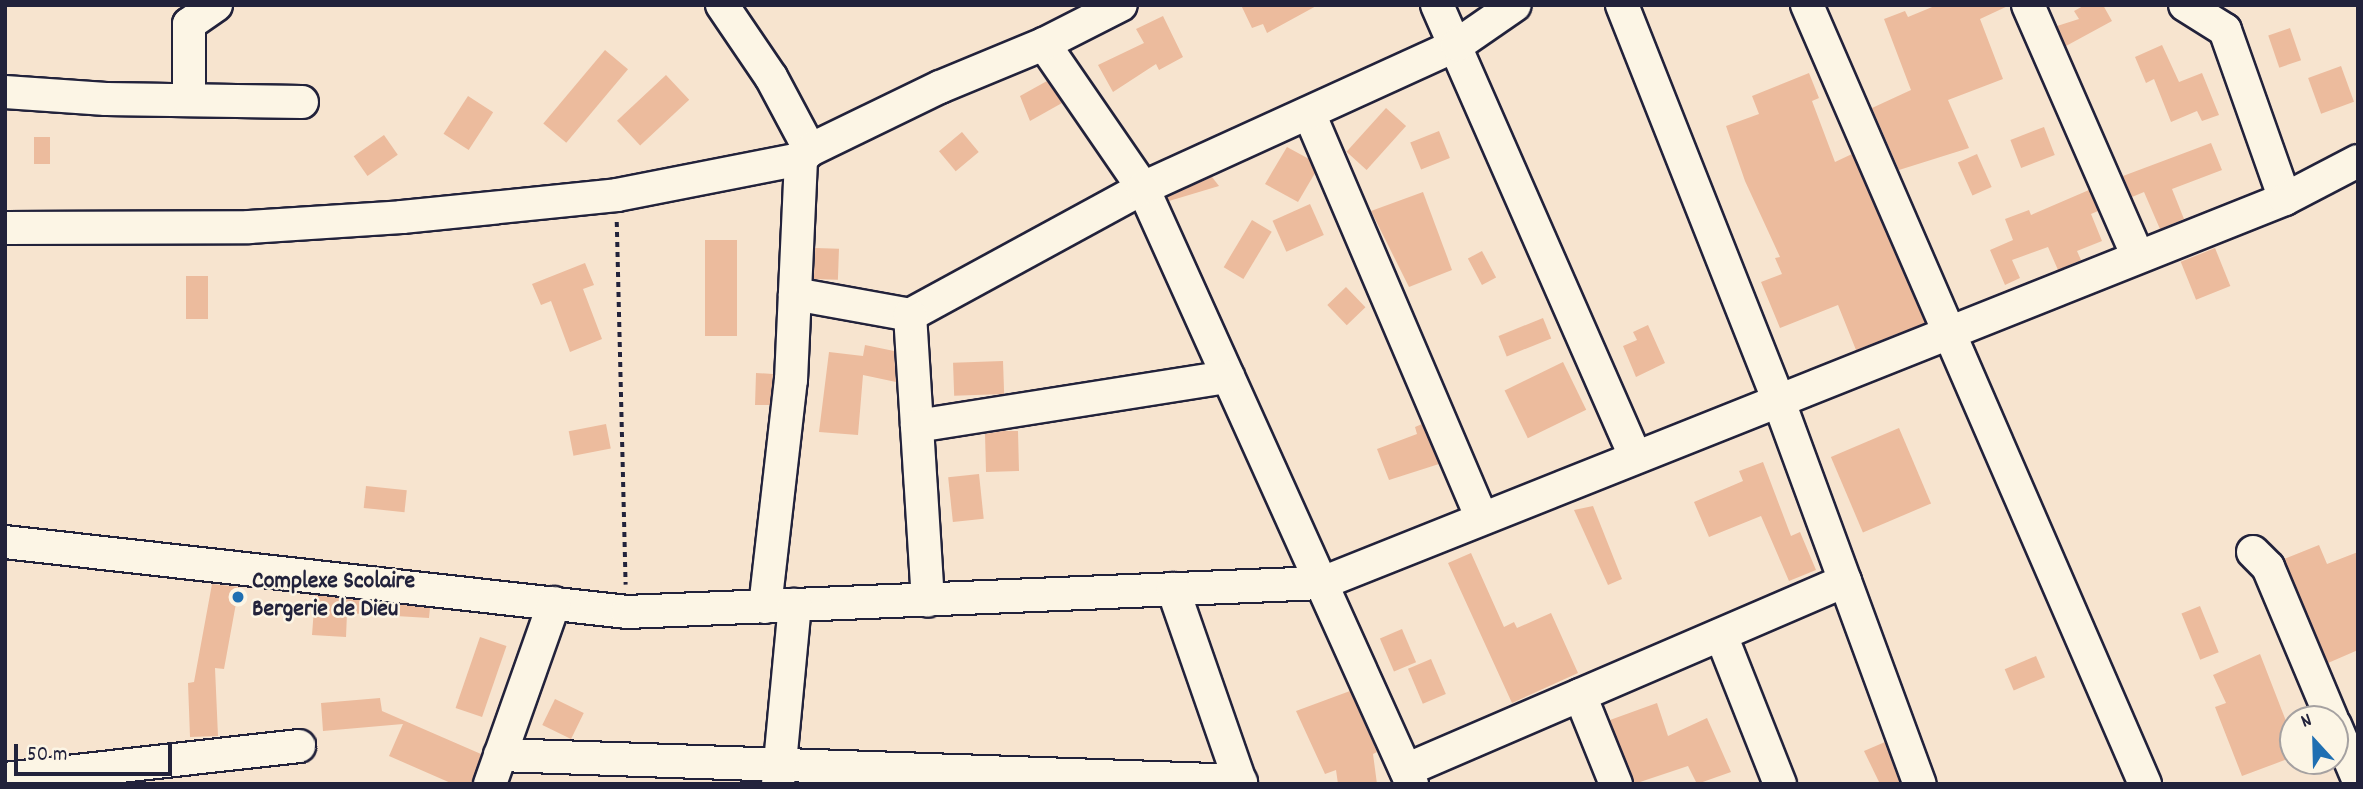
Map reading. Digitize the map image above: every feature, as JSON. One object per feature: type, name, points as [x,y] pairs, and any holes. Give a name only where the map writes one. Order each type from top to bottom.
[{"type":"street","points":[[189,100],[190,24],[216,5]]},
{"type":"street","points":[[722,5],[771,77],[805,154],[794,294],[780,606],[779,775]]},
{"type":"street","points":[[5,228],[249,226],[617,195],[805,154],[940,87],[1044,44],[1121,5]]},
{"type":"street","points":[[1437,5],[1457,45],[1635,457]]},
{"type":"street","points":[[794,294],[910,315],[1143,188],[1457,45],[1516,5]]},
{"type":"street","points":[[1622,5],[1778,399],[1920,784]]},
{"type":"street","points":[[1807,5],[2145,784]]},
{"type":"street","points":[[2028,5],[2137,255]]},
{"type":"street","points":[[2185,5],[2225,30],[2285,200]]},
{"type":"street","points":[[1044,44],[1143,188],[1409,777],[1580,695],[1845,581]]},
{"type":"street","points":[[5,92],[302,102]]},
{"type":"street","points":[[1309,113],[1482,518]]},
{"type":"street","points":[[5,542],[627,612],[1322,583],[2137,255],[2285,200],[2358,161]]},
{"type":"street","points":[[910,315],[929,600]]},
{"type":"street","points":[[917,426],[1228,377]]},
{"type":"street","points":[[2253,552],[2268,567],[2326,705]]},
{"type":"street","points":[[554,603],[495,769],[1241,783],[1173,589]]},
{"type":"street","points":[[1116,592],[1185,623]]},
{"type":"street","points":[[1721,635],[1780,784]]},
{"type":"street","points":[[1580,695],[1616,784]]},
{"type":"street","points":[[5,779],[299,746]]},
{"type":"street","points":[[2349,758],[2358,779]]},
{"type":"path","points":[[617,195],[627,612]]},
{"type":"building","points":[[1241,5],[1318,5],[1267,33],[1263,24],[1252,28]]},
{"type":"building","points":[[1937,5],[2010,5],[1980,19],[2003,79],[1948,100],[1969,148],[1899,170],[1872,108],[1911,90],[1884,19],[1905,11],[1908,17]]},
{"type":"building","points":[[2085,5],[2103,5],[2112,21],[2066,46],[2057,26],[2079,19],[2074,11]]},
{"type":"building","points":[[1163,16],[1183,57],[1159,70],[1156,64],[1113,92],[1098,65],[1144,43],[1136,29]]},
{"type":"building","points":[[2290,28],[2301,60],[2279,68],[2268,35]]},
{"type":"building","points":[[2162,45],[2179,82],[2202,73],[2219,115],[2202,121],[2197,111],[2171,122],[2154,79],[2146,83],[2135,57]]},
{"type":"building","points":[[605,50],[628,69],[566,143],[543,124]]},
{"type":"building","points":[[2341,66],[2354,102],[2321,114],[2308,78]]},
{"type":"building","points":[[1809,73],[1819,98],[1812,101],[1835,162],[1852,154],[1925,323],[1856,350],[1838,305],[1780,328],[1761,282],[1782,274],[1775,258],[1780,257],[1745,181],[1726,126],[1759,114],[1752,96]]},
{"type":"building","points":[[666,75],[689,100],[640,146],[617,121]]},
{"type":"building","points":[[1047,81],[1062,103],[1030,121],[1020,96]]},
{"type":"building","points":[[468,96],[493,112],[469,150],[443,134]]},
{"type":"building","points":[[1386,108],[1406,126],[1367,170],[1347,152]]},
{"type":"building","points":[[2044,127],[2055,155],[2021,168],[2010,140]]},
{"type":"building","points":[[1439,131],[1450,158],[1421,170],[1410,143]]},
{"type":"building","points":[[962,132],[979,152],[956,171],[939,151]]},
{"type":"building","points":[[384,135],[398,155],[367,176],[354,156]]},
{"type":"building","points":[[34,137],[50,137],[50,164],[34,164]]},
{"type":"building","points":[[2211,143],[2222,170],[2172,189],[2184,219],[2160,229],[2144,192],[2132,197],[2123,176]]},
{"type":"building","points":[[1287,147],[1309,159],[1315,173],[1298,202],[1265,184]]},
{"type":"building","points":[[1977,154],[1992,187],[1972,195],[1958,163]]},
{"type":"building","points":[[1212,177],[1219,186],[1169,201],[1167,197]]},
{"type":"building","points":[[2089,190],[2098,211],[2091,214],[2102,241],[2077,251],[2081,260],[2058,270],[2048,247],[2012,260],[2020,278],[2005,285],[1990,250],[2013,240],[2005,219],[2029,210],[2031,215]]},
{"type":"building","points":[[1423,192],[1452,270],[1409,287],[1371,211]]},
{"type":"building","points":[[1310,204],[1324,235],[1286,252],[1273,221]]},
{"type":"building","points":[[1252,220],[1272,232],[1243,279],[1224,267]]},
{"type":"building","points":[[705,240],[737,240],[737,336],[705,336]]},
{"type":"building","points":[[815,248],[839,249],[838,280],[814,279]]},
{"type":"building","points":[[2215,248],[2230,286],[2196,300],[2181,262]]},
{"type":"building","points":[[1482,251],[1496,277],[1482,285],[1468,259]]},
{"type":"building","points":[[585,263],[594,285],[583,289],[602,339],[570,352],[551,301],[541,305],[532,284]]},
{"type":"building","points":[[186,276],[208,276],[208,319],[186,319]]},
{"type":"building","points":[[1346,287],[1365,307],[1347,325],[1327,305]]},
{"type":"building","points":[[1543,318],[1551,338],[1507,356],[1498,336]]},
{"type":"building","points":[[1648,325],[1665,363],[1636,377],[1623,346],[1637,340],[1633,332]]},
{"type":"building","points":[[865,345],[894,351],[896,382],[863,375],[858,435],[819,432],[829,352],[863,356]]},
{"type":"building","points":[[1003,361],[1004,394],[954,396],[953,363]]},
{"type":"building","points":[[1563,362],[1586,410],[1528,438],[1505,390]]},
{"type":"building","points":[[756,373],[773,374],[770,405],[755,405]]},
{"type":"building","points":[[606,424],[611,449],[573,456],[569,431]]},
{"type":"building","points":[[1422,424],[1439,464],[1389,480],[1377,449],[1417,434],[1415,427]]},
{"type":"building","points":[[1899,428],[1931,503],[1863,532],[1831,457]]},
{"type":"building","points":[[1018,431],[1019,471],[986,472],[985,434]]},
{"type":"building","points":[[1763,462],[1791,536],[1800,532],[1816,570],[1789,581],[1761,516],[1709,537],[1694,502],[1743,481],[1739,471]]},
{"type":"building","points":[[979,474],[984,519],[953,522],[948,477]]},
{"type":"building","points":[[366,486],[407,490],[404,512],[364,508]]},
{"type":"building","points":[[1593,506],[1622,579],[1608,585],[1574,510]]},
{"type":"building","points":[[2319,545],[2327,564],[2358,552],[2358,650],[2328,663],[2284,559]]},
{"type":"building","points":[[1471,553],[1504,627],[1514,622],[1517,628],[1551,613],[1578,673],[1512,703],[1448,563]]},
{"type":"building","points":[[212,584],[239,587],[224,669],[215,668],[218,736],[190,737],[188,683],[194,682]]},
{"type":"building","points":[[315,595],[430,608],[429,618],[347,613],[346,637],[312,635]]},
{"type":"building","points":[[2200,606],[2219,652],[2200,660],[2181,613]]},
{"type":"building","points":[[1402,629],[1416,662],[1394,672],[1380,638]]},
{"type":"building","points":[[480,637],[506,646],[482,717],[456,708]]},
{"type":"building","points":[[2260,654],[2280,705],[2279,762],[2242,776],[2215,707],[2226,703],[2213,675]]},
{"type":"building","points":[[2036,656],[2045,677],[2014,690],[2005,669]]},
{"type":"building","points":[[1431,659],[1446,694],[1423,704],[1408,669]]},
{"type":"building","points":[[1350,691],[1377,752],[1373,754],[1377,784],[1338,784],[1336,770],[1325,774],[1296,711]]},
{"type":"building","points":[[380,698],[382,711],[481,754],[472,784],[453,784],[389,756],[403,724],[323,731],[321,703]]},
{"type":"building","points":[[555,699],[584,713],[571,739],[542,725]]},
{"type":"building","points":[[1657,703],[1668,736],[1707,718],[1731,772],[1697,784],[1688,766],[1634,784],[1610,720]]},
{"type":"building","points":[[1885,742],[1900,784],[1880,784],[1864,751]]},
{"type":"place","name":"Complexe Scolaire Bergerie de Dieu","points":[[238,597]]}]
